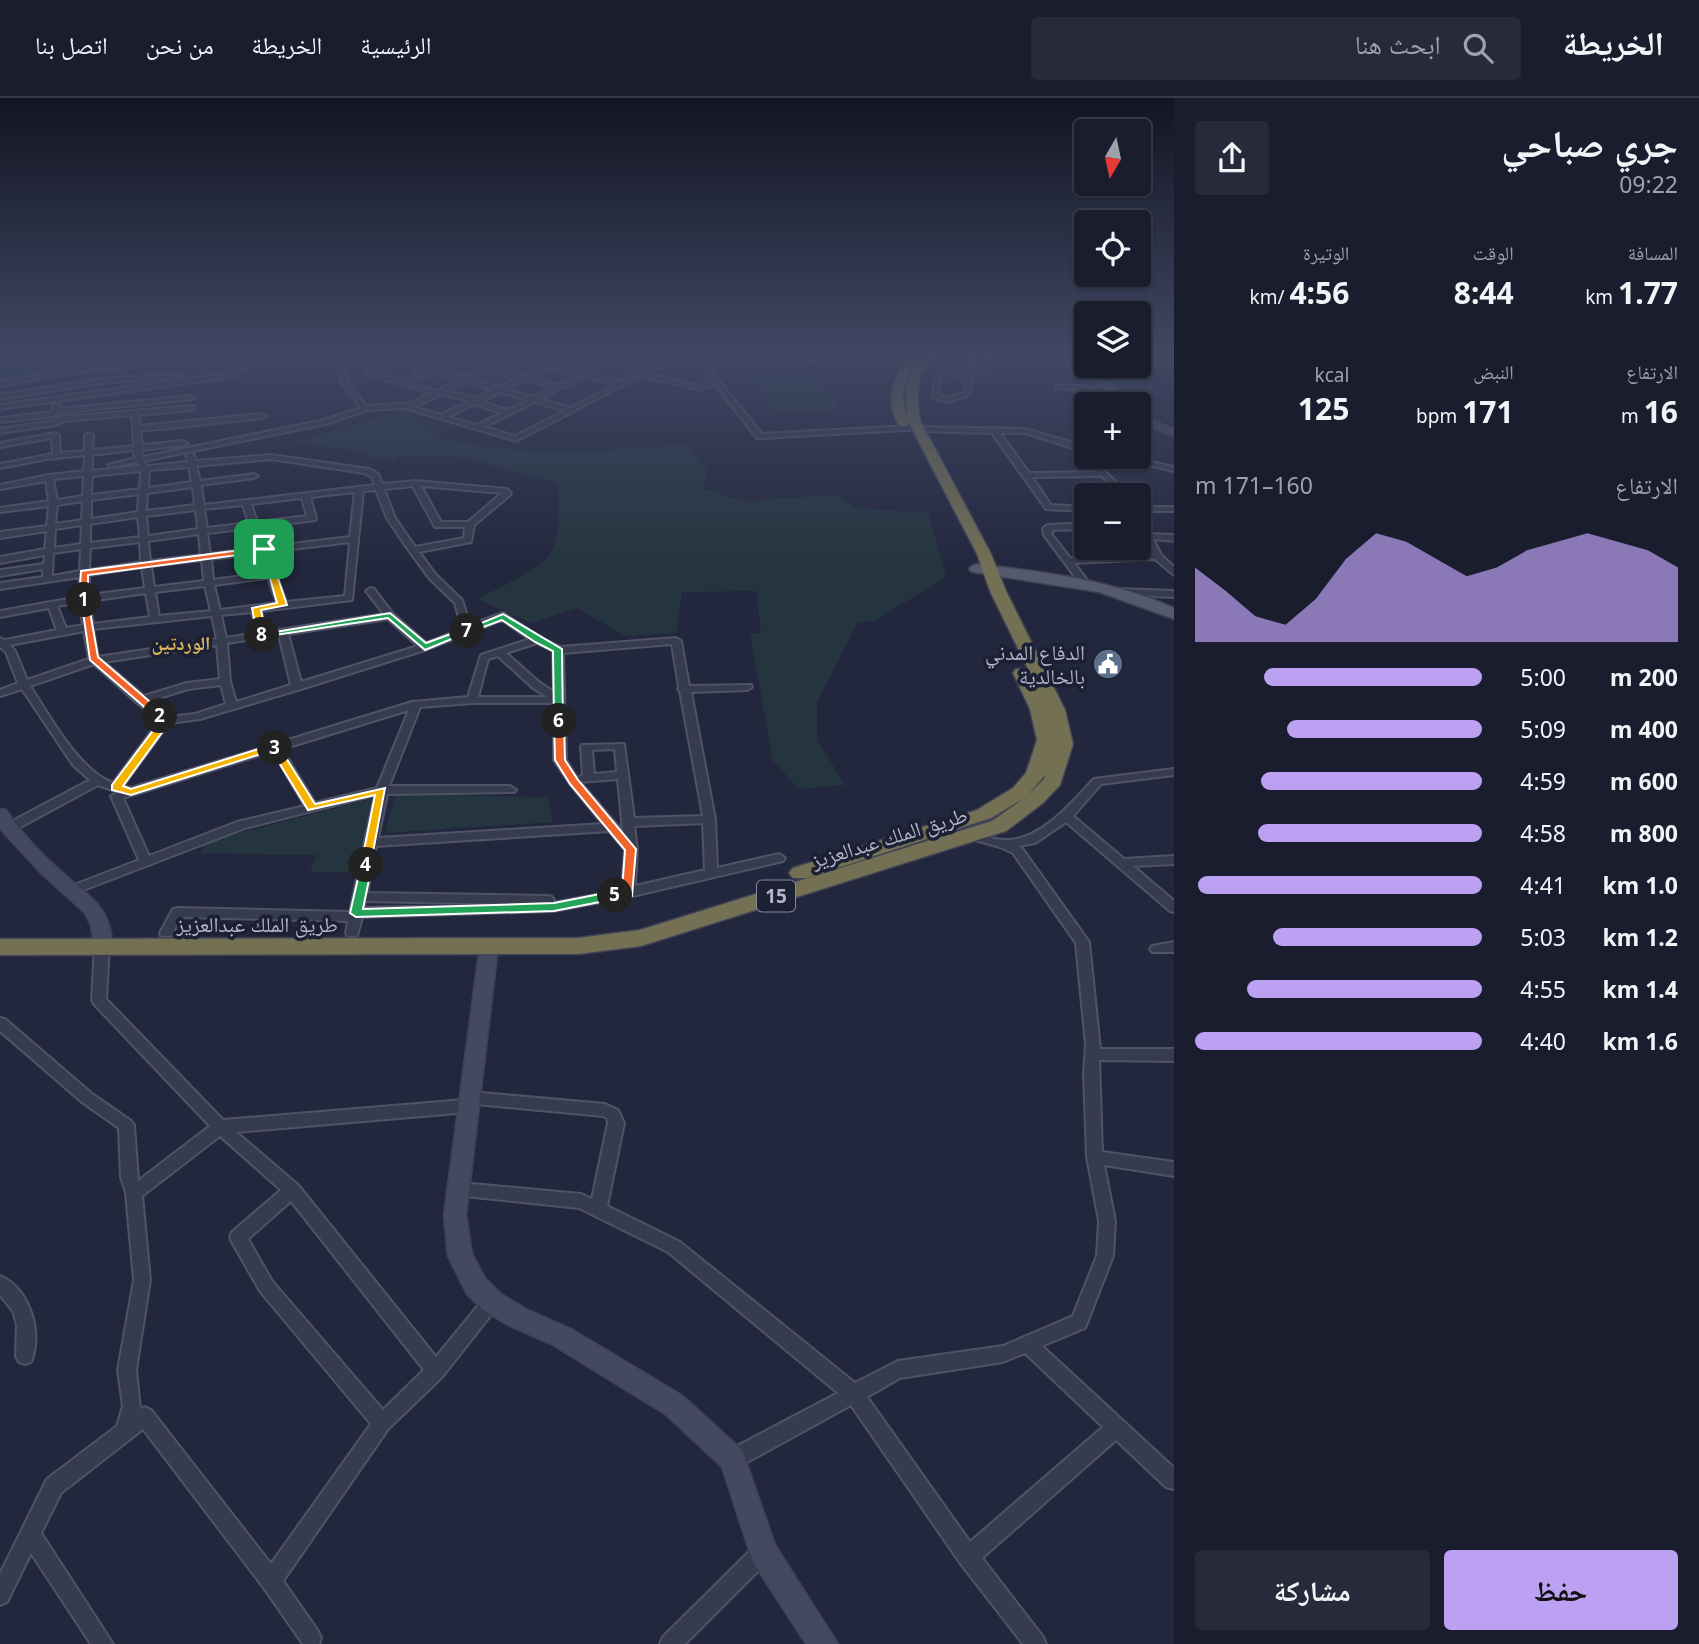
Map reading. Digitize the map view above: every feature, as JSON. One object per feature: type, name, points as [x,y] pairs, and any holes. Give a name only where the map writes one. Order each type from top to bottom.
[{"type":"highway","name":"طريق الملك عبدالعزيز","points":[[0,934],[101,940],[578,946],[641,938],[999,826],[1036,799],[1053,781],[1064,744],[1056,710],[912,428],[913,424]]},
{"type":"highway","name":"طريق الملك عبدالعزيز","points":[[0,947],[355,921],[573,932],[638,925],[985,814],[1020,792],[1035,775],[1046,740],[1039,709],[987,573]]},
{"type":"main road","points":[[987,573],[1005,567],[1029,578],[1126,601],[1151,610],[1174,625]]},
{"type":"main road","points":[[987,573],[1009,582],[1029,578],[1085,584],[1119,592],[1174,614]]},
{"type":"street","points":[[0,431],[48,424]]},
{"type":"street","points":[[136,424],[139,459],[145,468],[142,514],[149,590],[155,620]]},
{"type":"street","points":[[136,429],[195,424]]},
{"type":"street","points":[[88,472],[188,447],[315,424]]},
{"type":"street","points":[[465,424],[516,439],[544,424]]},
{"type":"street","points":[[477,428],[484,424]]},
{"type":"street","points":[[751,424],[760,436],[912,428],[1042,434],[1074,447]]},
{"type":"street","points":[[1153,424],[1174,433]]},
{"type":"street","points":[[188,425],[188,447],[197,485],[209,582],[217,613],[225,681],[232,707]]},
{"type":"street","points":[[995,431],[1029,475],[1049,507],[1074,508]]},
{"type":"street","points":[[0,475],[5,444],[55,435],[47,579]]},
{"type":"street","points":[[89,435],[83,599],[93,658],[166,720],[196,717],[297,687],[425,647],[503,616],[538,640],[558,649],[676,641],[709,819],[711,874]]},
{"type":"street","points":[[225,442],[229,459]]},
{"type":"street","points":[[2,465],[138,448],[188,447]]},
{"type":"street","points":[[0,487],[88,472],[271,457],[366,471],[374,476],[391,518],[433,577],[460,602],[467,630]]},
{"type":"street","points":[[1151,464],[1174,469]]},
{"type":"street","points":[[1099,469],[1114,483]]},
{"type":"street","points":[[1029,475],[1105,474]]},
{"type":"street","points":[[0,510],[254,476]]},
{"type":"street","points":[[0,535],[142,514],[416,483],[504,491],[507,494],[470,524],[438,526],[416,483]]},
{"type":"street","points":[[1,643],[88,628],[349,598],[359,490]]},
{"type":"street","points":[[305,495],[312,518],[313,543]]},
{"type":"street","points":[[271,499],[280,521]]},
{"type":"street","points":[[246,502],[274,575],[282,605]]},
{"type":"street","points":[[1151,509],[1174,509]]},
{"type":"street","points":[[0,560],[144,538],[312,518]]},
{"type":"street","points":[[414,550],[468,540],[470,524]]},
{"type":"street","points":[[1074,526],[1047,527],[1048,535],[1085,584]]},
{"type":"street","points":[[174,534],[177,560]]},
{"type":"street","points":[[1151,536],[1174,538]]},
{"type":"street","points":[[0,586],[206,556],[355,539]]},
{"type":"street","points":[[1151,544],[1157,556],[1174,572]]},
{"type":"street","points":[[1067,561],[1157,556]]},
{"type":"street","points":[[0,573],[46,566]]},
{"type":"street","points":[[0,614],[83,599],[274,575]]},
{"type":"street","points":[[371,591],[390,615],[425,647]]},
{"type":"street","points":[[1119,592],[1174,594]]},
{"type":"street","points":[[52,605],[63,632]]},
{"type":"street","points":[[256,608],[262,635]]},
{"type":"street","points":[[0,693],[96,660],[390,615]]},
{"type":"street","points":[[283,632],[297,687]]},
{"type":"street","points":[[472,700],[484,657],[538,640]]},
{"type":"street","points":[[1,643],[10,651],[24,685],[77,763],[97,781],[131,792]]},
{"type":"street","points":[[558,649],[560,760],[574,782],[631,849]]},
{"type":"street","points":[[499,652],[536,685],[559,700]]},
{"type":"street","points":[[140,700],[187,687],[225,681]]},
{"type":"street","points":[[683,689],[747,687]]},
{"type":"street","points":[[146,862],[117,796],[416,704],[472,700],[559,700]]},
{"type":"street","points":[[416,704],[382,790],[355,921],[554,907],[779,858]]},
{"type":"street","points":[[116,787],[166,720]]},
{"type":"street","points":[[589,777],[586,747],[620,746],[631,849],[628,893]]},
{"type":"street","points":[[276,747],[312,808]]},
{"type":"street","points":[[1004,844],[1031,840],[1066,816],[1098,781],[1174,772]]},
{"type":"street","points":[[574,782],[589,777],[623,775]]},
{"type":"street","points":[[97,781],[4,821],[48,870],[92,909],[100,925],[99,1000],[220,1127],[292,1190],[436,1371]]},
{"type":"street","points":[[73,890],[241,825],[382,790],[510,790]]},
{"type":"street","points":[[1066,816],[1174,908]]},
{"type":"street","points":[[628,822],[709,819]]},
{"type":"street","points":[[371,842],[612,827]]},
{"type":"street","points":[[733,1459],[898,1370],[1003,1354],[1079,1322],[1105,1256],[1107,1221],[1095,1157],[1090,1003],[1082,942],[1017,850],[972,835]]},
{"type":"street","points":[[1122,863],[1174,860]]},
{"type":"street","points":[[360,897],[549,900],[628,893]]},
{"type":"street","points":[[489,946],[461,1190],[455,1215],[460,1256],[476,1286],[492,1302],[517,1317],[562,1337],[674,1405],[733,1459],[763,1552],[823,1644]]},
{"type":"street","points":[[1157,949],[1174,947]]},
{"type":"street","points":[[0,1024],[87,1098],[126,1125],[128,1177],[134,1193],[142,1280],[127,1370],[132,1406],[125,1430]]},
{"type":"street","points":[[1092,1055],[1174,1055]]},
{"type":"street","points":[[134,1193],[220,1127],[470,1102],[605,1110],[613,1114],[616,1123],[598,1209]]},
{"type":"street","points":[[1095,1157],[1174,1169]]},
{"type":"street","points":[[292,1190],[239,1237],[266,1286],[382,1423]]},
{"type":"street","points":[[461,1190],[581,1201],[674,1247],[854,1394],[968,1558],[1036,1644]]},
{"type":"street","points":[[0,1284],[13,1294],[21,1305],[28,1336],[25,1356]]},
{"type":"street","points":[[271,1581],[382,1423],[436,1371],[492,1302]]},
{"type":"street","points":[[1027,1344],[1173,1479]]},
{"type":"street","points":[[0,1595],[54,1486],[145,1416],[311,1638]]},
{"type":"street","points":[[968,1558],[1117,1427]]},
{"type":"street","points":[[31,1536],[103,1644]]},
{"type":"street","points":[[670,1644],[763,1552]]},
{"type":"shaded area","points":[[358,424],[423,424],[443,439],[499,449],[587,452],[688,444],[707,471],[703,489],[745,501],[834,495],[857,508],[928,513],[946,577],[874,621],[858,622],[817,702],[817,740],[845,785],[799,789],[773,761],[750,634],[761,633],[756,591],[682,592],[676,633],[625,636],[577,608],[531,623],[477,599],[527,573],[551,553],[558,529],[558,483],[457,456],[396,456],[394,460],[373,458],[360,451],[295,442]]},
{"type":"shaded area","points":[[396,794],[548,797],[553,822],[385,833]]},
{"type":"shaded area","points":[[371,799],[359,872],[310,872],[317,855],[201,853],[204,842]]},
{"type":"place","name":"الدفاع المدني بالخالدية","points":[[1108,664]]},
{"type":"district","name":"الوردتين","points":[[181,643]]},
{"type":"route","points":[[264,549],[282,605],[256,608],[262,635],[390,615],[425,647],[503,616],[538,640],[558,649],[560,760],[574,782],[631,849],[628,893],[554,907],[356,913],[382,790],[312,808],[276,747],[131,792],[116,787],[166,720],[127,690],[93,658],[83,599],[84,573],[264,549]]}]
